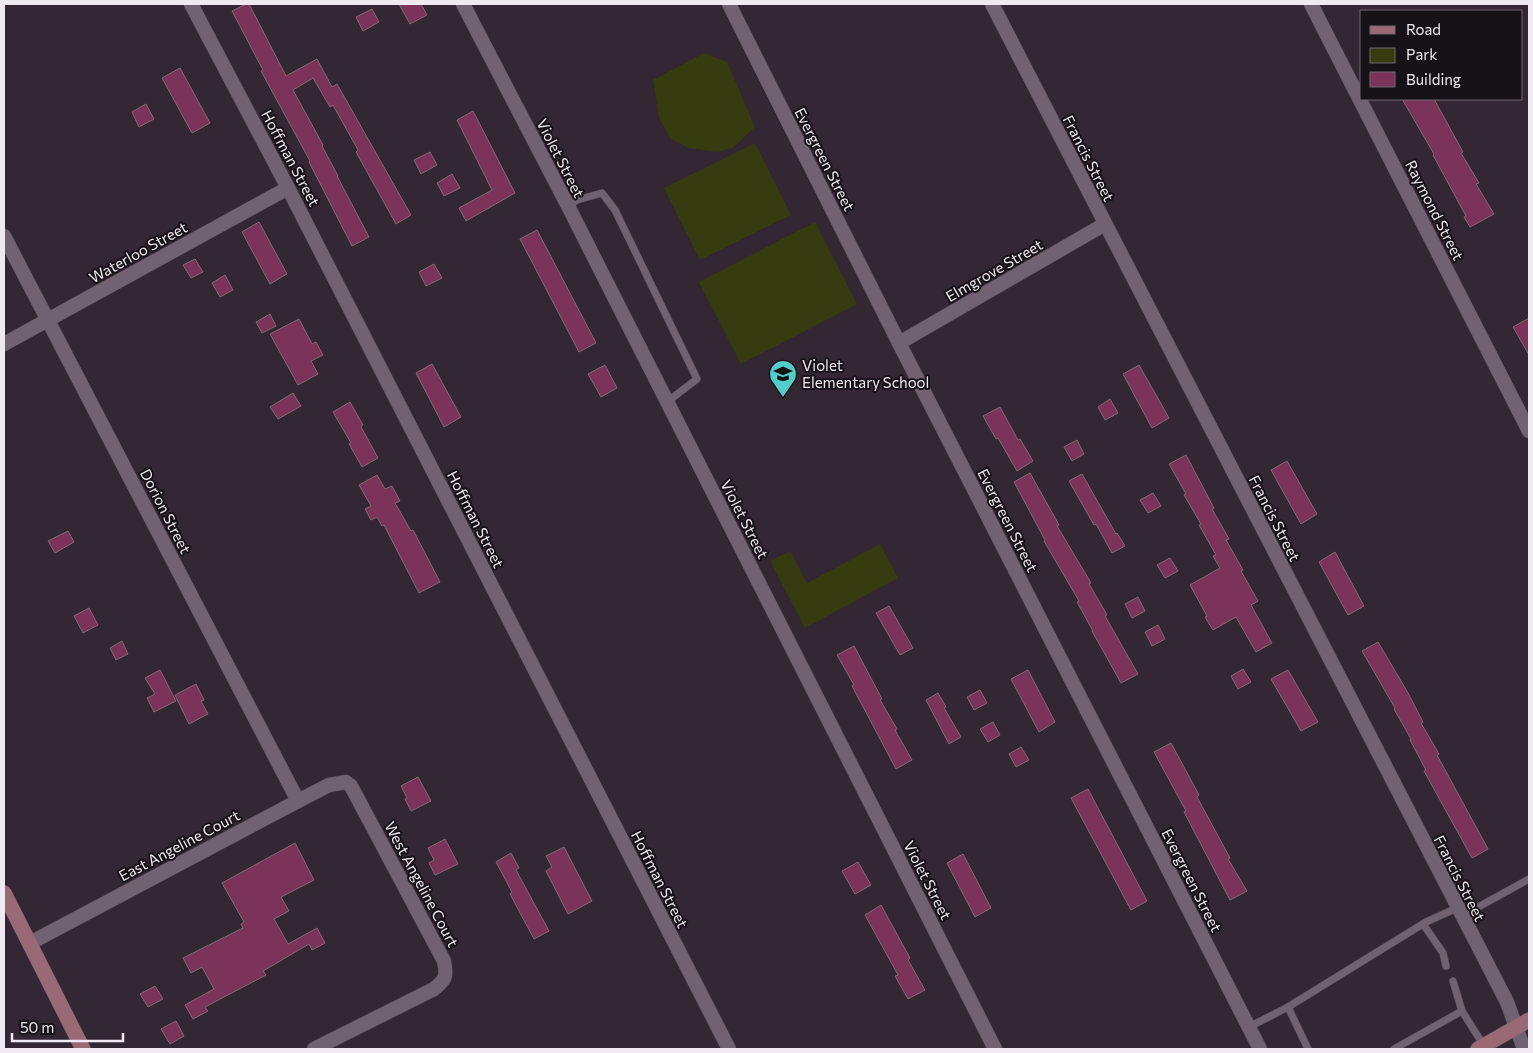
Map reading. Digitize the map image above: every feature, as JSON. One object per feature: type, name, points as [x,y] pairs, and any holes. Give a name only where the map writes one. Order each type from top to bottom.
[{"type":"main road","points":[[4,893],[83,1049]]},
{"type":"main road","points":[[1481,1048],[1529,1020]]},
{"type":"street","name":"Hoffman Street","points":[[191,4],[288,188],[729,1049]]},
{"type":"street","name":"Violet Street","points":[[463,4],[568,206],[995,1049]]},
{"type":"street","name":"Evergreen Street","points":[[729,4],[899,343],[1260,1049]]},
{"type":"street","name":"Francis Street","points":[[992,4],[1507,1002],[1524,1049]]},
{"type":"street","name":"Raymond Street","points":[[1311,4],[1529,431]]},
{"type":"street","name":"Waterloo Street","points":[[4,344],[288,188]]},
{"type":"street","name":"Elmgrove Street","points":[[899,343],[1105,224]]},
{"type":"street","name":"Dorion Street","points":[[4,236],[298,801]]},
{"type":"street","name":"East Angeline Court","points":[[30,943],[329,785],[346,782]]},
{"type":"street","name":"West Angeline Court","points":[[314,1049],[434,990],[444,980],[446,973],[444,961],[401,877],[351,786],[346,782]]},
{"type":"lane","points":[[568,206],[577,200],[602,193],[615,210],[697,379],[679,395],[667,402]]},
{"type":"lane","points":[[1249,1027],[1288,1006],[1423,924],[1459,912],[1529,879]]},
{"type":"lane","points":[[1423,924],[1443,953],[1446,966]]},
{"type":"lane","points":[[1453,981],[1462,1011],[1481,1048]]},
{"type":"lane","points":[[1288,1006],[1308,1049]]},
{"type":"lane","points":[[1394,1049],[1462,1011]]},
{"type":"green space","points":[[704,53],[727,62],[755,127],[733,148],[717,152],[689,148],[671,139],[659,118],[653,80]]},
{"type":"green space","points":[[755,143],[791,215],[700,260],[664,188]]},
{"type":"green space","points":[[815,222],[857,304],[741,364],[699,282]]},
{"type":"green space","points":[[880,544],[898,578],[805,628],[770,561],[790,551],[807,583]]},
{"type":"building","points":[[249,4],[286,76],[317,59],[332,87],[337,84],[411,215],[396,224],[356,152],[358,150],[333,105],[330,107],[313,78],[293,90],[369,237],[352,246],[232,11]]},
{"type":"building","points":[[399,4],[421,4],[427,15],[410,24]]},
{"type":"building","points":[[372,9],[379,22],[363,31],[356,17]]},
{"type":"building","points":[[180,68],[210,123],[192,133],[162,78]]},
{"type":"building","points":[[1403,100],[1435,100],[1463,152],[1461,153],[1479,183],[1476,184],[1494,214],[1470,227],[1434,154]]},
{"type":"building","points":[[146,104],[154,119],[139,127],[132,112]]},
{"type":"building","points":[[473,111],[515,193],[466,221],[459,208],[492,190],[457,120]]},
{"type":"building","points":[[430,152],[437,165],[421,174],[414,160]]},
{"type":"building","points":[[452,174],[460,188],[444,196],[437,183]]},
{"type":"building","points":[[259,222],[287,274],[270,284],[242,232]]},
{"type":"building","points":[[537,230],[596,343],[579,352],[520,239]]},
{"type":"building","points":[[195,259],[203,272],[191,278],[183,265]]},
{"type":"building","points":[[434,264],[442,278],[426,286],[419,272]]},
{"type":"building","points":[[225,275],[233,290],[220,297],[212,283]]},
{"type":"building","points":[[270,314],[276,326],[262,333],[256,322]]},
{"type":"building","points":[[1529,318],[1529,355],[1513,327]]},
{"type":"building","points":[[299,319],[312,344],[316,342],[323,355],[311,361],[318,374],[298,385],[270,334]]},
{"type":"building","points":[[432,364],[461,417],[444,427],[416,373]]},
{"type":"building","points":[[605,365],[617,388],[601,397],[588,374]]},
{"type":"building","points":[[1139,365],[1169,418],[1152,428],[1123,374]]},
{"type":"building","points":[[293,393],[301,406],[278,419],[270,407]]},
{"type":"building","points":[[1110,399],[1118,413],[1105,420],[1098,407]]},
{"type":"building","points":[[350,402],[378,458],[362,467],[333,412]]},
{"type":"building","points":[[1000,407],[1018,440],[1020,439],[1033,461],[1017,471],[983,416]]},
{"type":"building","points":[[1077,440],[1084,454],[1072,461],[1064,447]]},
{"type":"building","points":[[1186,455],[1229,539],[1226,540],[1243,570],[1241,571],[1258,601],[1251,605],[1272,643],[1256,652],[1236,617],[1213,630],[1190,585],[1220,568],[1213,556],[1216,555],[1199,525],[1201,524],[1169,464]]},
{"type":"building","points":[[1287,461],[1317,514],[1301,524],[1271,470]]},
{"type":"building","points":[[1030,473],[1059,525],[1057,526],[1091,583],[1089,584],[1107,615],[1105,616],[1138,674],[1121,683],[1014,482]]},
{"type":"building","points":[[1082,474],[1116,534],[1125,546],[1112,553],[1069,481]]},
{"type":"building","points":[[377,475],[385,489],[392,486],[400,501],[395,503],[411,531],[413,530],[440,582],[419,593],[384,525],[382,526],[377,517],[371,520],[365,509],[371,506],[359,485]]},
{"type":"building","points":[[1153,493],[1161,506],[1148,513],[1140,500]]},
{"type":"building","points":[[68,531],[74,542],[55,553],[48,541]]},
{"type":"building","points":[[1335,552],[1364,606],[1348,615],[1319,562]]},
{"type":"building","points":[[1170,558],[1178,571],[1165,578],[1157,565]]},
{"type":"building","points":[[1138,597],[1145,611],[1132,618],[1125,604]]},
{"type":"building","points":[[889,606],[913,648],[900,655],[876,613]]},
{"type":"building","points":[[89,608],[98,625],[83,633],[74,616]]},
{"type":"building","points":[[1158,625],[1165,639],[1152,646],[1145,632]]},
{"type":"building","points":[[122,641],[128,654],[116,660],[110,648]]},
{"type":"building","points":[[1378,642],[1408,693],[1423,722],[1421,723],[1439,754],[1437,755],[1488,849],[1472,858],[1424,771],[1426,770],[1395,708],[1362,651]]},
{"type":"building","points":[[854,646],[882,699],[880,700],[897,729],[895,730],[912,760],[896,769],[837,655]]},
{"type":"building","points":[[1243,669],[1251,682],[1238,689],[1231,676]]},
{"type":"building","points":[[160,670],[176,701],[154,712],[147,698],[155,694],[145,678]]},
{"type":"building","points":[[1028,670],[1055,722],[1039,732],[1011,679]]},
{"type":"building","points":[[1288,670],[1318,722],[1301,731],[1271,679]]},
{"type":"building","points":[[196,684],[204,700],[201,701],[208,714],[189,724],[175,695]]},
{"type":"building","points":[[980,690],[987,703],[974,710],[967,697]]},
{"type":"building","points":[[938,693],[946,707],[944,708],[961,737],[949,744],[926,700]]},
{"type":"building","points":[[993,722],[1000,735],[988,742],[980,729]]},
{"type":"building","points":[[1171,743],[1199,795],[1197,797],[1230,858],[1228,859],[1247,891],[1230,900],[1184,812],[1186,811],[1154,752]]},
{"type":"building","points":[[1021,747],[1029,760],[1016,767],[1009,754]]},
{"type":"building","points":[[418,777],[431,801],[411,811],[401,786]]},
{"type":"building","points":[[1088,789],[1147,901],[1131,910],[1071,798]]},
{"type":"building","points":[[445,839],[458,864],[435,875],[429,863],[434,860],[428,848]]},
{"type":"building","points":[[295,843],[314,880],[281,897],[289,911],[274,919],[288,944],[317,928],[325,943],[312,950],[309,944],[263,971],[266,975],[205,1007],[208,1011],[193,1019],[185,1005],[214,989],[202,967],[191,973],[183,958],[243,928],[241,924],[244,922],[222,883]]},
{"type":"building","points":[[564,847],[592,901],[568,914],[546,871],[552,867],[546,856]]},
{"type":"building","points":[[511,853],[519,868],[516,870],[549,931],[534,939],[510,894],[512,892],[496,862]]},
{"type":"building","points":[[963,854],[991,908],[975,917],[947,863]]},
{"type":"building","points":[[858,862],[871,885],[855,894],[842,871]]},
{"type":"building","points":[[881,905],[925,990],[908,999],[895,976],[898,975],[865,915]]},
{"type":"building","points":[[155,986],[163,999],[148,1007],[140,994]]},
{"type":"building","points":[[176,1021],[184,1036],[170,1044],[161,1029]]},
{"type":"place","name":"Violet Elementary School","points":[[783,398]]}]
